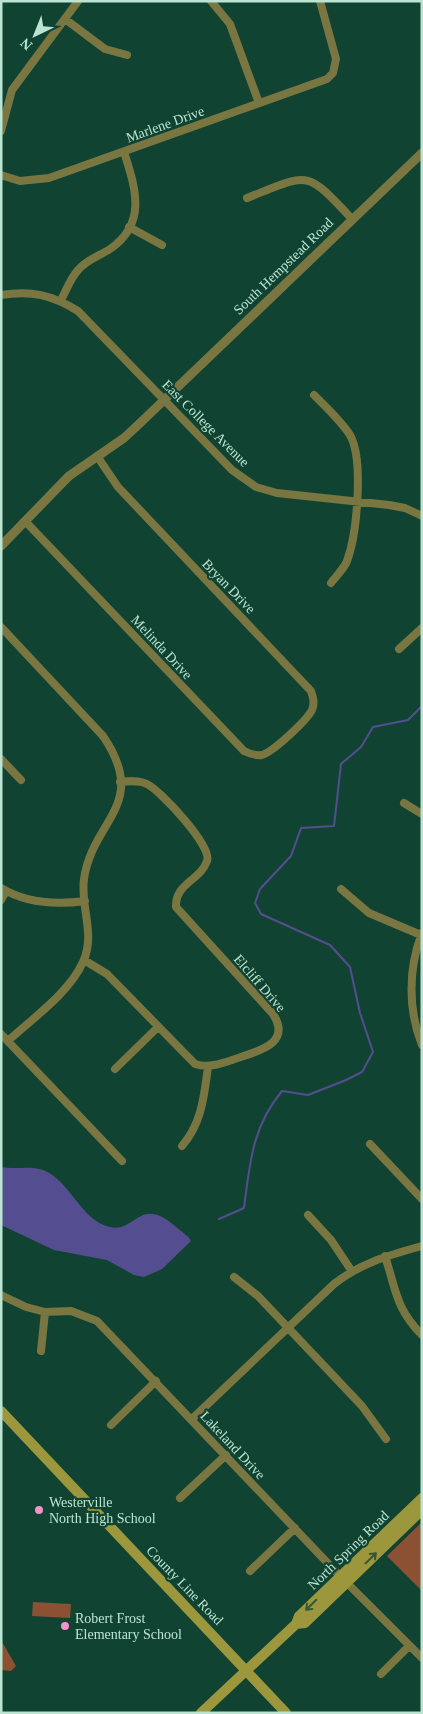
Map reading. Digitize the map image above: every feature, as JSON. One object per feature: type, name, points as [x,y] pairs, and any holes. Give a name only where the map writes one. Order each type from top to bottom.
[{"type":"main road","name":"County Line Road","points":[[1,1411],[286,1713]]},
{"type":"main road","name":"North Spring Road","points":[[343,1579],[422,1498]]},
{"type":"main road","name":"North Spring Road","points":[[201,1713],[296,1624],[300,1616],[422,1510]]},
{"type":"street","points":[[1,131],[12,90],[78,1]]},
{"type":"street","points":[[211,1],[230,24],[259,104]]},
{"type":"street","name":"Marlene Drive","points":[[1,175],[20,181],[49,178],[320,82],[333,73],[336,59],[320,1]]},
{"type":"street","points":[[65,19],[105,49],[126,55]]},
{"type":"street","points":[[61,300],[78,269],[112,248],[129,227],[137,201],[134,180],[124,152]]},
{"type":"street","name":"South Hempstead Road","points":[[1,546],[69,476],[124,438],[422,153]]},
{"type":"street","points":[[247,198],[292,180],[308,179],[323,188],[352,219]]},
{"type":"street","points":[[129,227],[162,245]]},
{"type":"street","name":"East College Avenue","points":[[1,295],[29,292],[61,300],[91,323],[232,470],[256,487],[277,493],[405,508],[422,516]]},
{"type":"street","points":[[314,395],[350,435],[359,472],[352,541],[346,563],[331,583]]},
{"type":"street","name":"Bryan Drive","points":[[97,456],[118,487],[311,690],[314,700],[312,708],[289,734]]},
{"type":"street","name":"Melinda Drive","points":[[25,521],[244,751],[256,756],[265,754],[289,734]]},
{"type":"street","points":[[1,627],[103,736],[111,747],[120,771],[121,792],[116,811],[85,869],[83,882],[89,941],[84,960],[76,974],[63,989],[8,1041]]},
{"type":"street","points":[[400,649],[422,628]]},
{"type":"street","points":[[1,759],[21,780]]},
{"type":"street","name":"Elcliff Drive","points":[[120,782],[148,785],[199,836],[209,853],[208,861],[180,890],[176,898],[176,907],[278,1021],[277,1037],[264,1050],[208,1067]]},
{"type":"street","points":[[404,803],[422,814]]},
{"type":"street","points":[[340,889],[369,913],[422,934],[414,958],[411,1000],[422,1045]]},
{"type":"street","points":[[1,900],[4,890],[30,900],[61,905],[85,901]]},
{"type":"street","points":[[84,960],[107,974],[195,1064],[208,1067],[201,1116],[191,1136],[182,1146]]},
{"type":"street","points":[[115,1069],[158,1027]]},
{"type":"street","points":[[1,1034],[122,1161]]},
{"type":"street","points":[[370,1144],[422,1199]]},
{"type":"street","points":[[308,1215],[331,1240],[351,1270]]},
{"type":"street","points":[[192,1419],[351,1270],[386,1256],[422,1246]]},
{"type":"street","points":[[386,1256],[400,1307],[410,1324],[422,1335]]},
{"type":"street","points":[[234,1277],[250,1289],[362,1406],[386,1439]]},
{"type":"street","name":"Lakeland Drive","points":[[1,1295],[26,1307],[45,1312],[71,1311],[97,1321],[343,1579],[422,1658]]},
{"type":"street","points":[[41,1352],[45,1312]]},
{"type":"street","points":[[111,1425],[156,1381]]},
{"type":"street","points":[[180,1498],[226,1455]]},
{"type":"street","points":[[250,1571],[295,1528]]},
{"type":"street","points":[[381,1674],[409,1646]]},
{"type":"shaded area","points":[[1,1167],[43,1170],[61,1182],[91,1217],[110,1227],[126,1225],[146,1214],[154,1214],[163,1217],[191,1241],[162,1269],[144,1277],[134,1275],[107,1260],[54,1250],[1,1225]]},
{"type":"shaded area","points":[[422,1522],[422,1591],[387,1556]]},
{"type":"shaded area","points":[[33,1602],[71,1604],[70,1618],[32,1616]]},
{"type":"shaded area","points":[[1,1640],[16,1666],[11,1671],[1,1670]]},
{"type":"waterway","points":[[219,1219],[244,1208],[251,1161],[258,1132],[264,1118],[282,1091],[308,1095],[346,1080],[362,1072],[373,1052],[360,1013],[350,967],[330,945],[261,914],[255,903],[260,889],[291,856],[301,828],[334,826],[341,764],[361,747],[373,727],[408,720],[422,706]]},
{"type":"place","name":"Westerville North High School","points":[[39,1510]]},
{"type":"place","name":"Robert Frost Elementary School","points":[[65,1626]]}]
